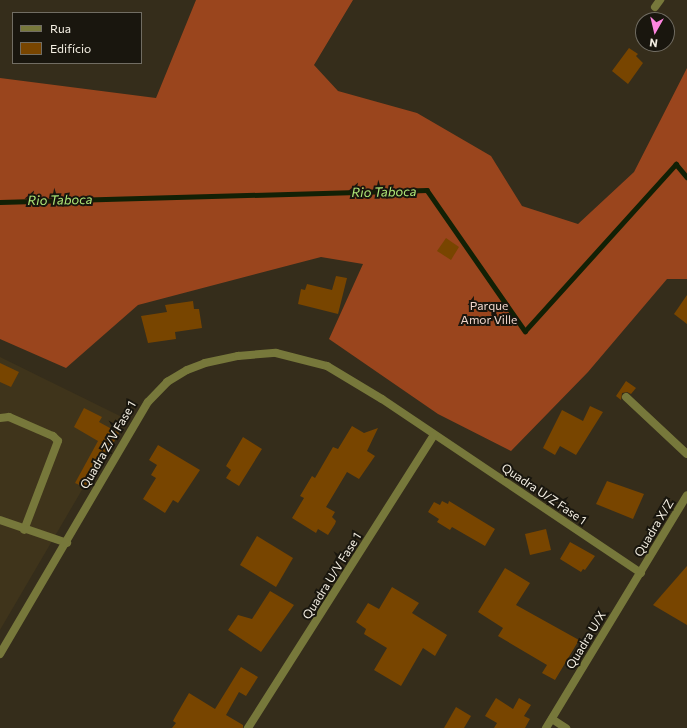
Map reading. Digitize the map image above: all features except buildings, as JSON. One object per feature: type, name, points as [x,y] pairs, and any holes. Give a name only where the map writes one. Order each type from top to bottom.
[{"type":"street","points":[[655,7],[660,0]]},
{"type":"street","name":"Quadra Z/V Fase 1","points":[[0,654],[148,402],[167,382],[205,363],[238,356],[276,353],[327,366],[382,399],[434,435]]},
{"type":"street","points":[[626,397],[687,454]]},
{"type":"street","points":[[0,418],[9,417],[52,436],[58,441],[24,530]]},
{"type":"street","name":"Quadra U/Z Fase 1","points":[[434,435],[641,573]]},
{"type":"street","name":"Quadra U/V Fase 1","points":[[248,728],[434,435]]},
{"type":"street","name":"Quadra X/Z","points":[[641,573],[687,495]]},
{"type":"street","points":[[0,520],[24,530],[66,543]]},
{"type":"street","name":"Quadra U/X","points":[[546,728],[641,573]]},
{"type":"street","points":[[552,719],[566,728]]},
{"type":"shaded area","points":[[0,357],[124,418],[0,630]]},
{"type":"green space","name":"Parque Amor Ville","points":[[196,0],[353,0],[314,65],[338,91],[417,113],[491,156],[522,206],[578,224],[634,172],[687,68],[687,279],[667,279],[588,372],[511,451],[438,414],[329,339],[363,264],[321,257],[138,305],[66,368],[0,339],[0,78],[156,98]]},
{"type":"waterway","name":"Rio Taboca","points":[[0,202],[427,190],[525,331],[676,164],[687,177]]}]
